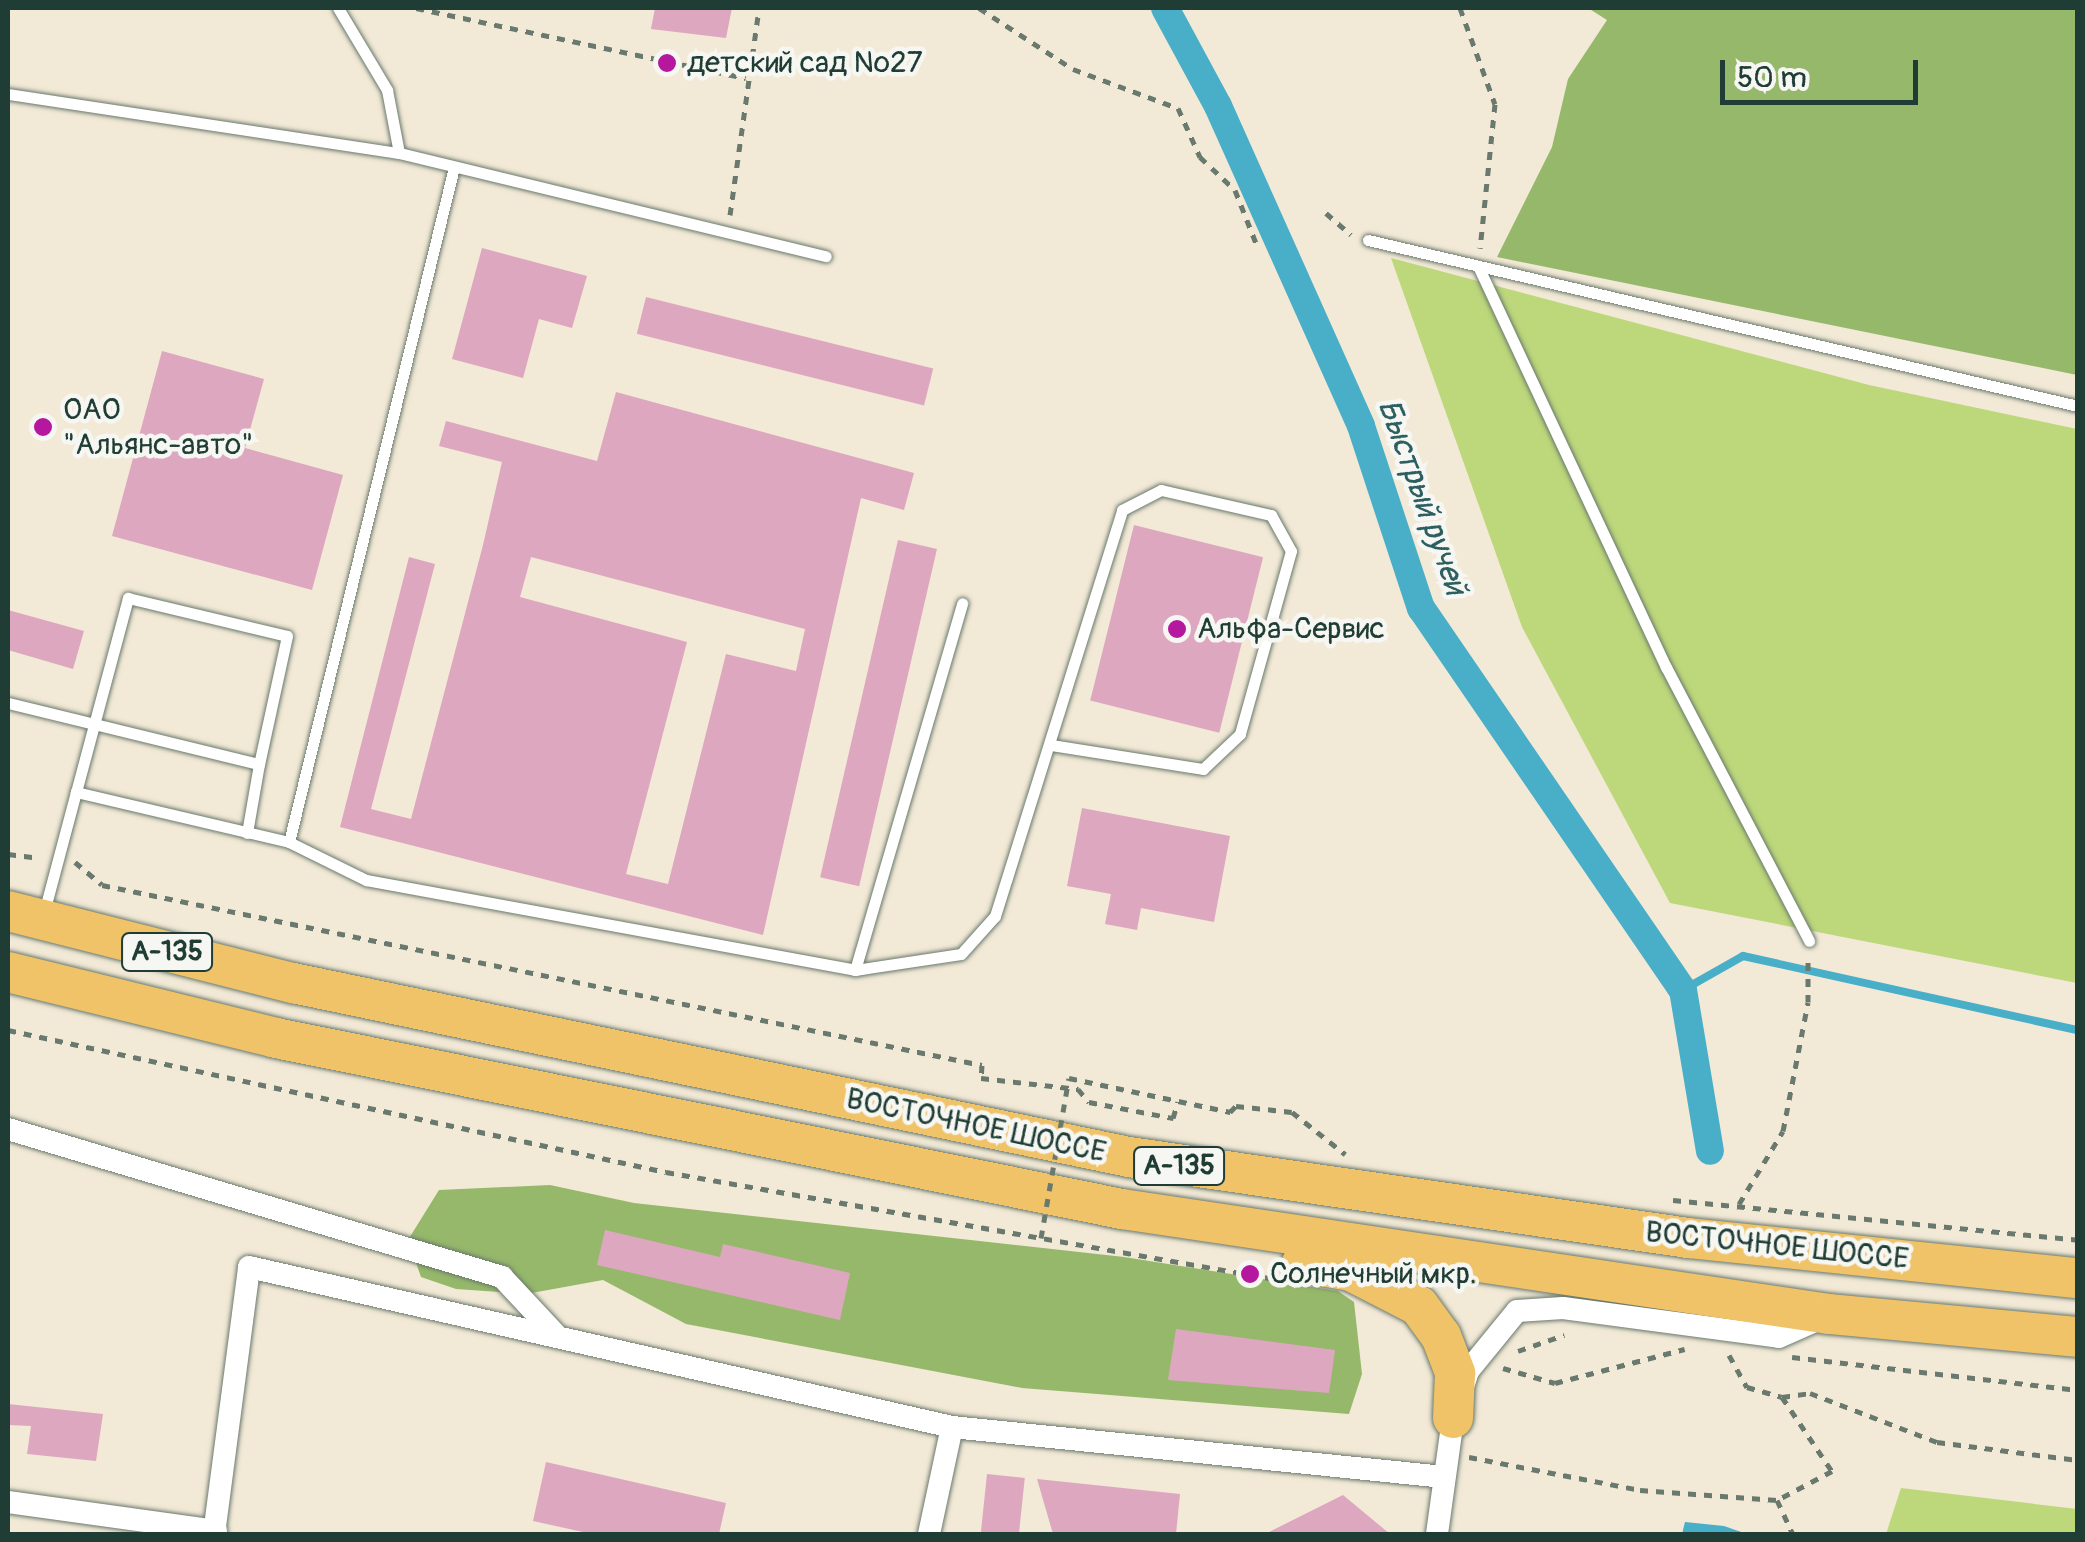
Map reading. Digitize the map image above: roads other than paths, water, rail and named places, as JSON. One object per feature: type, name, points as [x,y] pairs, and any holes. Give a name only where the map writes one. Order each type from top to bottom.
[{"type":"highway","name":"ВОСТОЧНОЕ ШОССЕ","points":[[25,916],[293,983],[1129,1157],[1688,1238],[2078,1278]]},
{"type":"highway","name":"ВОСТОЧНОЕ ШОССЕ","points":[[8,972],[276,1038],[1162,1216],[1829,1314],[2078,1338]]},
{"type":"highway","points":[[1162,1216],[1202,1238],[1351,1271],[1418,1306],[1442,1336],[1455,1373],[1451,1434]]},
{"type":"street","points":[[8,1129],[502,1277],[558,1337]]},
{"type":"street","points":[[8,1502],[215,1533],[249,1267],[952,1426],[1444,1477]]},
{"type":"street","points":[[1437,1534],[1451,1434],[1517,1311],[1563,1308],[1780,1337],[1829,1314]]},
{"type":"street","points":[[928,1534],[952,1426]]},
{"type":"lane","points":[[338,8],[386,90],[399,154]]},
{"type":"lane","points":[[8,94],[399,154],[826,256]]},
{"type":"lane","points":[[289,842],[454,167]]},
{"type":"lane","points":[[1368,240],[2078,406]]},
{"type":"lane","points":[[1478,266],[1666,667],[1808,941]]},
{"type":"lane","points":[[76,792],[289,842],[366,880],[855,970],[961,954],[995,916],[1052,744],[1122,510],[1161,490],[1271,515],[1292,551],[1240,734],[1203,769],[1052,744]]},
{"type":"lane","points":[[25,916],[58,860],[128,598],[287,636],[247,834]]},
{"type":"lane","points":[[855,970],[962,603]]},
{"type":"lane","points":[[8,703],[259,764]]},
{"type":"water","points":[[1685,1522],[1724,1526],[1747,1534],[1682,1534]]},
{"type":"waterway","name":"Быстрый ручей","points":[[1165,8],[1218,106],[1361,426],[1421,608],[1683,990],[1710,1151]]},
{"type":"waterway","points":[[1683,990],[1743,956],[2078,1030]]},
{"type":"place","name":"детский сад №27","points":[[667,63]]},
{"type":"place","name":"ОАО \"Альянс-авто\"","points":[[43,427]]},
{"type":"place","name":"Альфа-Сервис","points":[[1177,629]]},
{"type":"place","name":"Солнечный мкр.","points":[[1250,1274]]}]
